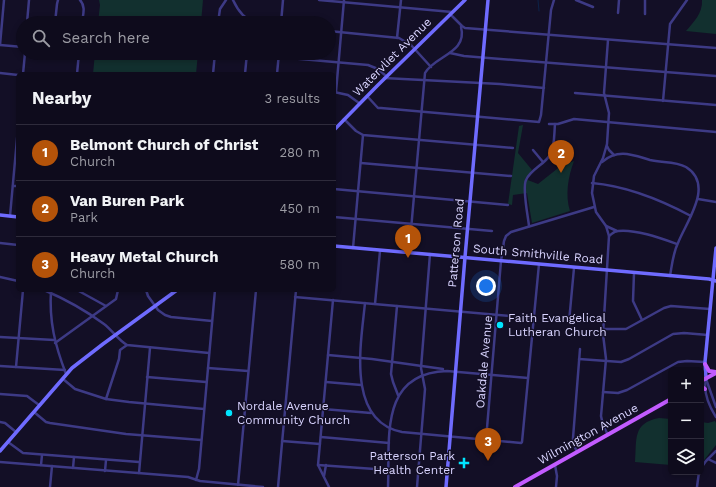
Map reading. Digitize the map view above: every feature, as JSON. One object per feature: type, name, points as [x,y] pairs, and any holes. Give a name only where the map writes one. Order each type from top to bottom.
[{"type":"main road","name":"Watervliet Avenue","points":[[336,128],[385,77],[465,0]]},
{"type":"main road","name":"Patterson Road","points":[[446,487],[451,437],[454,371],[488,0]]},
{"type":"main road","points":[[0,215],[16,217]]},
{"type":"main road","name":"South Smithville Road","points":[[336,246],[714,281]]},
{"type":"main road","points":[[706,379],[705,363],[716,248]]},
{"type":"main road","points":[[0,451],[66,372],[174,292]]},
{"type":"main road","points":[[705,363],[709,371],[716,372]]},
{"type":"main road","points":[[706,379],[716,372]]},
{"type":"main road","name":"Wilmington Avenue","points":[[516,487],[668,401]]},
{"type":"street","points":[[4,0],[0,45],[16,46]]},
{"type":"street","points":[[28,16],[29,0]]},
{"type":"street","points":[[56,16],[58,0]]},
{"type":"street","points":[[80,0],[84,6],[83,16]]},
{"type":"street","points":[[219,16],[220,9],[226,0]]},
{"type":"street","points":[[233,0],[243,16]]},
{"type":"street","points":[[282,16],[283,0]]},
{"type":"street","points":[[319,0],[344,1],[451,13],[461,26],[461,41],[450,54],[426,71],[409,253]]},
{"type":"street","points":[[397,38],[401,0]]},
{"type":"street","points":[[366,96],[378,108],[535,122],[540,121],[548,35],[551,10],[554,0]]},
{"type":"street","points":[[576,0],[593,7]]},
{"type":"street","points":[[618,13],[619,0]]},
{"type":"street","points":[[644,0],[645,14]]},
{"type":"street","points":[[663,101],[671,22],[683,8],[687,0]]},
{"type":"street","points":[[336,84],[344,1]]},
{"type":"street","points":[[461,26],[465,28],[486,30],[716,48]]},
{"type":"street","points":[[336,32],[397,38],[408,43],[431,67]]},
{"type":"street","points":[[608,40],[604,95],[610,114],[607,145],[605,154],[595,172],[592,183],[594,207],[597,214],[606,226],[609,236],[603,329],[606,362],[601,419],[608,435]]},
{"type":"street","points":[[450,54],[716,76]]},
{"type":"street","points":[[23,72],[24,60]]},
{"type":"street","points":[[78,72],[79,60]]},
{"type":"street","points":[[213,72],[214,60]]},
{"type":"street","points":[[245,72],[246,60]]},
{"type":"street","points":[[277,72],[278,60]]},
{"type":"street","points":[[315,60],[372,66],[385,77],[425,81],[481,83],[544,88]]},
{"type":"street","points":[[0,73],[16,75]]},
{"type":"street","points":[[336,92],[348,95],[359,104]]},
{"type":"street","points":[[576,93],[716,105]]},
{"type":"street","points":[[344,119],[356,131],[363,135],[513,148]]},
{"type":"street","points":[[549,124],[574,119],[716,132]]},
{"type":"street","points":[[529,226],[524,190],[525,182],[531,173],[550,155],[553,146],[555,124]]},
{"type":"street","points":[[353,248],[363,135]]},
{"type":"street","points":[[607,145],[609,150],[614,155]]},
{"type":"street","points":[[553,146],[566,148]]},
{"type":"street","points":[[533,150],[543,162]]},
{"type":"street","points":[[600,164],[614,155],[630,153],[653,160],[676,163],[685,166],[694,174],[699,188],[698,199],[677,244],[670,277]]},
{"type":"street","points":[[361,163],[511,176]]},
{"type":"street","points":[[10,216],[16,165]]},
{"type":"street","points":[[592,183],[611,185],[637,193],[666,204],[691,216]]},
{"type":"street","points":[[336,189],[508,205]]},
{"type":"street","points":[[698,199],[716,202]]},
{"type":"street","name":"Oakdale Avenue","points":[[486,440],[503,245],[506,236],[513,230],[594,207]]},
{"type":"street","points":[[336,217],[492,231]]},
{"type":"street","points":[[606,226],[618,231],[649,236],[677,244]]},
{"type":"street","points":[[609,236],[618,231]]},
{"type":"street","points":[[0,243],[16,245]]},
{"type":"street","points":[[375,304],[380,250]]},
{"type":"street","points":[[417,487],[425,389],[421,366],[430,254]]},
{"type":"street","points":[[366,303],[360,358],[361,385],[371,413],[379,421],[390,428],[402,432],[520,443],[522,442],[539,264]]},
{"type":"street","points":[[569,322],[574,268]]},
{"type":"street","points":[[634,273],[633,301],[642,320]]},
{"type":"street","points":[[0,277],[16,281]]},
{"type":"street","points":[[16,367],[22,292]]},
{"type":"street","points":[[0,366],[66,372],[54,342],[50,316],[51,292]]},
{"type":"street","points":[[53,292],[93,316],[116,334],[127,345],[209,353]]},
{"type":"street","points":[[81,292],[106,306]]},
{"type":"street","points":[[0,337],[54,342],[106,306],[117,297],[118,292]]},
{"type":"street","points":[[147,292],[155,306],[162,314],[171,317],[212,321]]},
{"type":"street","points":[[237,485],[256,292]]},
{"type":"street","points":[[278,487],[296,292]]},
{"type":"street","points":[[196,480],[214,294]]},
{"type":"street","points":[[295,296],[534,318]]},
{"type":"street","points":[[329,487],[318,465],[333,300]]},
{"type":"street","points":[[397,306],[392,378],[398,395]]},
{"type":"street","points":[[603,329],[626,329],[664,308],[671,306],[710,309]]},
{"type":"street","points":[[579,359],[618,362],[627,360],[673,334],[684,333],[708,335]]},
{"type":"street","points":[[106,399],[119,359],[120,350],[127,345]]},
{"type":"street","points":[[139,473],[150,348]]},
{"type":"street","points":[[577,452],[573,443],[573,438],[580,349]]},
{"type":"street","points":[[328,355],[454,371],[528,378]]},
{"type":"street","points":[[604,392],[618,393],[627,390],[678,362],[687,360],[705,363]]},
{"type":"street","points":[[208,368],[248,371]]},
{"type":"street","points":[[388,487],[390,428],[392,410],[398,395],[407,384],[422,375],[436,371],[454,371]]},
{"type":"street","points":[[147,377],[206,382]]},
{"type":"street","points":[[62,378],[76,389],[106,399],[204,409]]},
{"type":"street","points":[[704,385],[706,379]]},
{"type":"street","points":[[706,379],[716,408]]},
{"type":"street","points":[[326,382],[361,385]]},
{"type":"street","points":[[704,390],[716,417]]},
{"type":"street","points":[[0,394],[27,396],[39,405]]},
{"type":"street","points":[[323,409],[371,413]]},
{"type":"street","points":[[34,412],[47,423],[142,435],[201,440]]},
{"type":"street","points":[[0,422],[5,423],[16,432]]},
{"type":"street","points":[[321,437],[390,443]]},
{"type":"street","points":[[282,441],[320,444]]},
{"type":"street","points":[[8,442],[22,452],[139,462]]},
{"type":"street","points":[[704,464],[715,451]]},
{"type":"street","points":[[41,465],[42,454]]},
{"type":"street","points":[[73,468],[74,457]]},
{"type":"street","points":[[708,458],[716,463]]},
{"type":"street","points":[[105,471],[106,460]]},
{"type":"street","points":[[0,462],[188,477],[196,480],[263,487]]},
{"type":"street","points":[[318,465],[389,470]]},
{"type":"street","points":[[324,476],[326,465]]},
{"type":"street","points":[[555,465],[557,476],[556,487]]},
{"type":"street","points":[[50,487],[52,466]]},
{"type":"street","points":[[697,487],[699,475]]},
{"type":"green space","points":[[99,0],[203,0],[202,16],[99,16]]},
{"type":"green space","points":[[702,0],[716,0],[716,34],[686,31],[699,13]]},
{"type":"green space","points":[[94,60],[197,60],[196,72],[93,72]]},
{"type":"green space","points":[[523,125],[518,153],[532,170],[525,179],[538,184],[562,165],[574,161],[568,186],[568,205],[570,211],[532,223],[527,193],[513,195],[512,205],[508,204],[519,126]]},
{"type":"green space","points":[[659,418],[668,419],[668,465],[635,462],[636,440],[640,428],[650,420]]},
{"type":"green space","points":[[715,421],[716,423],[716,445],[704,460],[704,422]]},
{"type":"waterway","points":[[538,0],[539,11]]},
{"type":"place","name":"Van Buren Park","points":[[561,173]]},
{"type":"place","name":"Belmont Church of Christ","points":[[408,258]]},
{"type":"place","name":"Faith Evangelical Lutheran Church","points":[[500,325]]},
{"type":"place","name":"Nordale Avenue Community Church","points":[[229,413]]},
{"type":"place","name":"Heavy Metal Church","points":[[488,461]]},
{"type":"place","name":"Patterson Park Health Center","points":[[464,463]]}]
